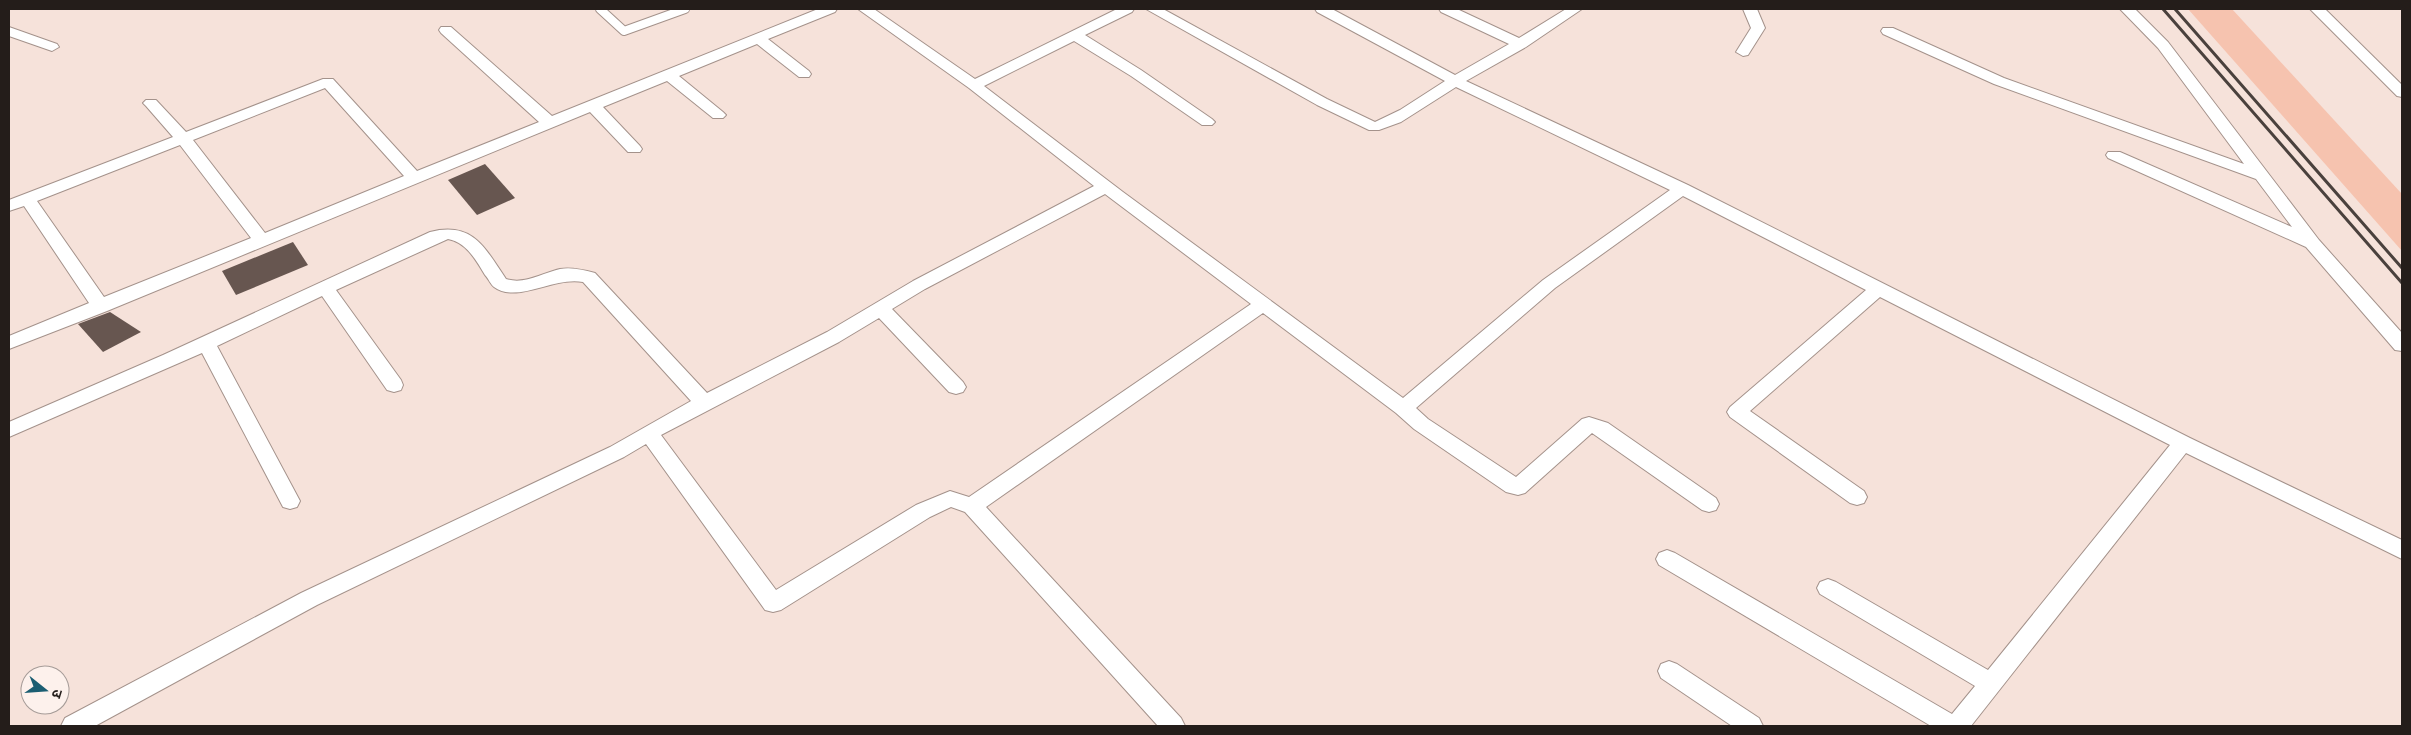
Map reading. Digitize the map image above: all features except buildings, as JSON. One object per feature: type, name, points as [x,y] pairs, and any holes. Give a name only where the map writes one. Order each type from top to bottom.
[{"type":"street","points":[[9,343],[830,9]]},
{"type":"street","points":[[974,85],[1127,9]]},
{"type":"street","points":[[1153,9],[1322,102],[1374,127],[1388,124],[1455,81],[1521,44],[1575,9]]},
{"type":"street","points":[[1322,9],[1455,81],[1682,189],[2183,443],[2402,550]]},
{"type":"street","points":[[1446,9],[1521,44]]},
{"type":"street","points":[[1743,52],[1758,28],[1750,9]]},
{"type":"street","points":[[2127,9],[2163,44],[2313,244],[2402,345]]},
{"type":"street","points":[[2317,9],[2402,93]]},
{"type":"street","points":[[871,10],[974,85],[1106,187],[1421,424],[1513,486],[1518,487],[1590,424],[1601,428],[1709,504]]},
{"type":"street","points":[[446,30],[551,124]]},
{"type":"street","points":[[9,31],[52,47]]},
{"type":"street","points":[[1888,31],[1998,81],[2262,176]]},
{"type":"street","points":[[1075,35],[1136,73],[1207,122]]},
{"type":"street","points":[[758,38],[804,74]]},
{"type":"street","points":[[2383,74],[2402,76]]},
{"type":"street","points":[[669,75],[718,115]]},
{"type":"street","points":[[9,206],[328,82],[414,178]]},
{"type":"street","points":[[151,103],[184,139],[262,241]]},
{"type":"street","points":[[593,106],[634,148]]},
{"type":"street","points":[[2114,155],[2313,244]]},
{"type":"street","points":[[73,726],[309,599],[576,473],[705,403],[833,337],[927,280],[1106,187]]},
{"type":"street","points":[[1402,408],[1549,284],[1682,189]]},
{"type":"street","points":[[27,199],[101,307]]},
{"type":"street","points":[[9,430],[206,343],[436,236],[451,233],[460,234],[468,239],[500,283],[507,287],[523,288],[570,274],[589,278],[705,403]]},
{"type":"street","points":[[326,288],[394,384]]},
{"type":"street","points":[[1858,497],[1737,412],[1878,289]]},
{"type":"street","points":[[972,506],[1264,304]]},
{"type":"street","points":[[880,308],[956,387]]},
{"type":"street","points":[[206,343],[290,502]]},
{"type":"street","points":[[649,433],[773,604],[923,511],[950,499],[972,506],[1173,726]]},
{"type":"street","points":[[1957,726],[2183,443]]},
{"type":"street","points":[[1667,559],[1952,726]]},
{"type":"street","points":[[1828,588],[1991,684]]},
{"type":"street","points":[[1669,671],[1751,726]]},
{"type":"lane","points":[[600,9],[624,31],[685,9]]},
{"type":"shaded area","points":[[2188,9],[2232,9],[2402,194],[2402,251]]},
{"type":"railway","points":[[2163,9],[2402,283]]},
{"type":"railway","points":[[2175,9],[2402,268]]}]
